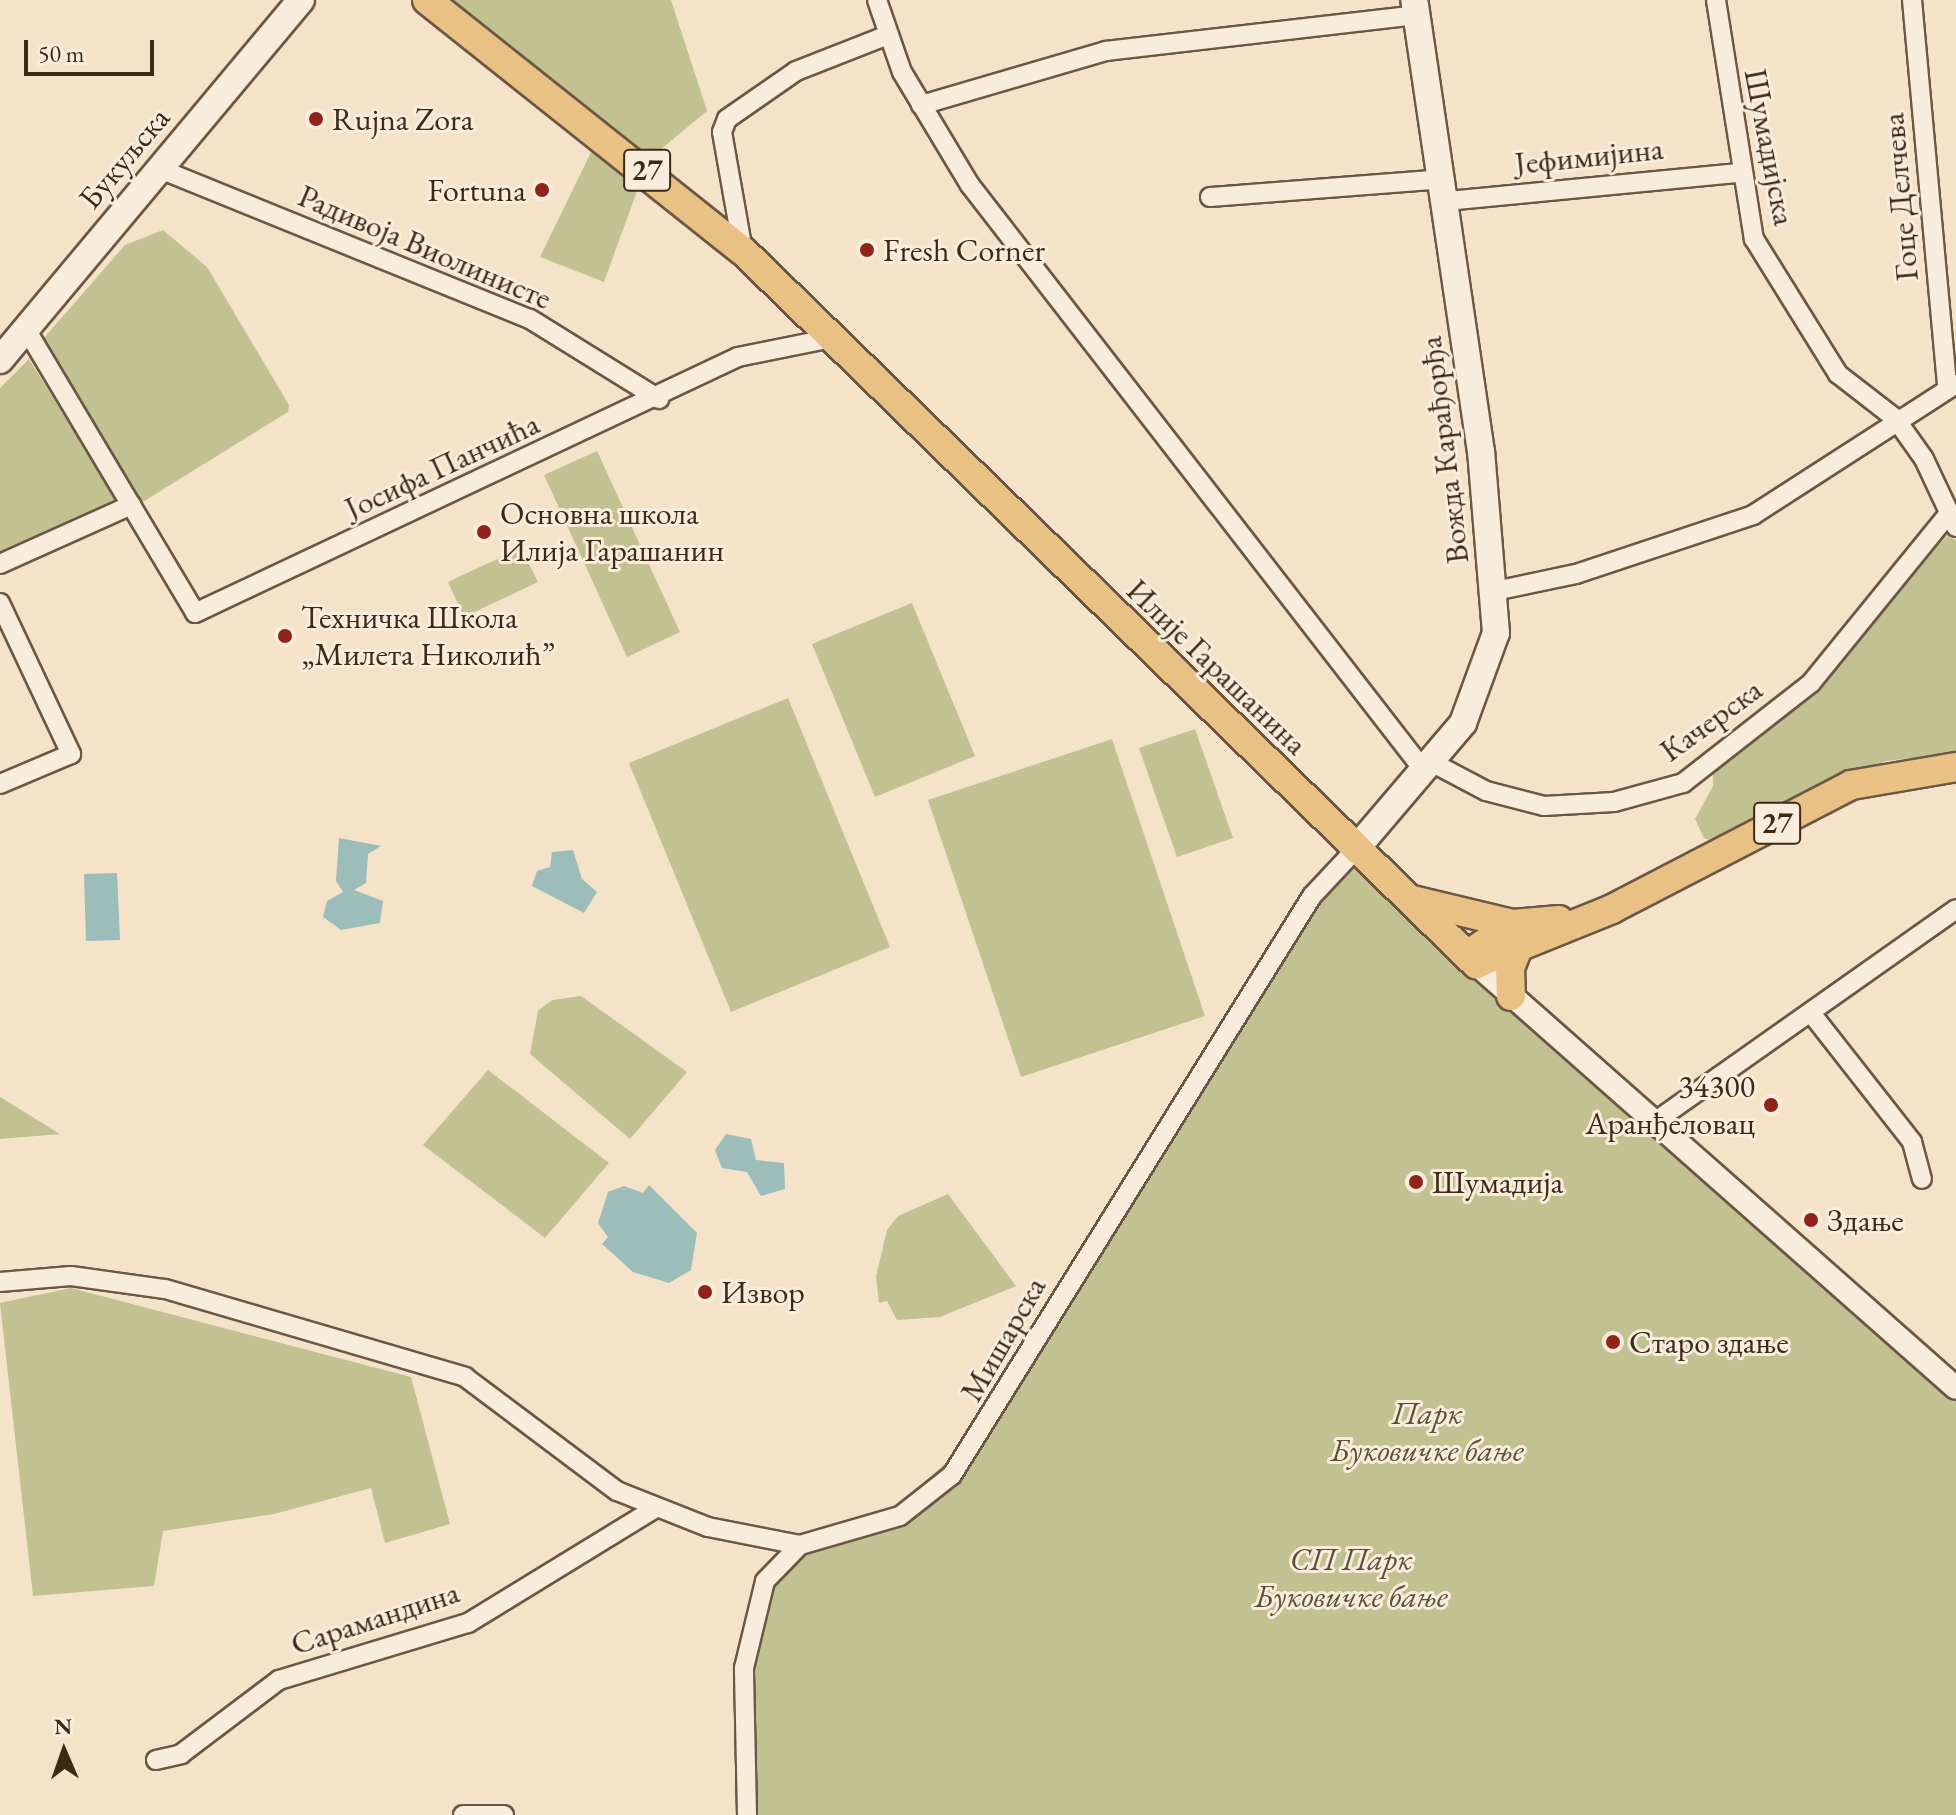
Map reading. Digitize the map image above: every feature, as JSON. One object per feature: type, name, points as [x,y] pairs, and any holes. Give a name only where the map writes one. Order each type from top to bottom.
[{"type":"main road","name":"Букуљска","points":[[0,360],[301,0]]},
{"type":"main road","name":"Илије Гарашанина","points":[[427,0],[743,251],[1355,850],[1471,959]]},
{"type":"main road","name":"Вожда Карађорђа","points":[[1355,850],[1429,768],[1482,685],[1495,646],[1495,591],[1445,190],[1415,8]]},
{"type":"main road","name":"27","points":[[1471,959],[1516,935],[1612,909],[1851,785],[1956,767]]},
{"type":"main road","name":"27","points":[[1409,899],[1516,935]]},
{"type":"main road","points":[[1511,996],[1510,968],[1516,935]]},
{"type":"street","points":[[877,0],[888,35],[921,105],[970,185],[1429,768]]},
{"type":"street","name":"Шумадијска","points":[[1716,0],[1738,173],[1754,239],[1804,326],[1838,374],[1895,418],[1953,520]]},
{"type":"street","name":"Гоце Делчева","points":[[1912,0],[1952,386]]},
{"type":"street","points":[[921,105],[1106,51],[1415,8]]},
{"type":"street","points":[[743,251],[722,132],[727,119],[796,71],[888,35]]},
{"type":"street","name":"Радивоја Виолинисте","points":[[160,169],[530,319],[659,399]]},
{"type":"street","name":"Јефимијина","points":[[1210,197],[1445,190],[1738,173]]},
{"type":"street","points":[[0,564],[131,505],[26,329]]},
{"type":"street","name":"Јосифа Панчића","points":[[131,505],[195,613],[659,399],[738,357],[832,338]]},
{"type":"street","points":[[1495,591],[1576,574],[1737,522],[1895,418],[1952,386]]},
{"type":"street","name":"Качерска","points":[[1429,768],[1486,791],[1544,806],[1614,802],[1683,783],[1811,683],[1953,520]]},
{"type":"street","points":[[0,603],[71,754],[0,784]]},
{"type":"street","name":"Мишарска","points":[[747,1815],[749,1640],[765,1581],[800,1545],[900,1516],[952,1475],[1312,896],[1355,850]]},
{"type":"street","points":[[1653,1123],[1956,909]]},
{"type":"street","name":"Илије Гарашанина","points":[[1471,959],[1956,1388]]},
{"type":"street","points":[[1811,1013],[1912,1142],[1922,1179]]},
{"type":"street","points":[[0,1282],[71,1276],[165,1289],[465,1377],[617,1491],[656,1508],[800,1545]]},
{"type":"street","name":"Сарамандина","points":[[156,1760],[181,1754],[279,1680],[468,1623],[656,1508]]},
{"type":"street","points":[[463,1815],[504,1815]]},
{"type":"green space","points":[[449,0],[671,0],[707,111],[649,159]]},
{"type":"green space","points":[[595,144],[641,180],[604,282],[540,257]]},
{"type":"green space","points":[[163,230],[207,267],[289,405],[288,412],[141,503],[43,339],[125,245]]},
{"type":"green space","points":[[29,359],[117,501],[0,554],[0,388]]},
{"type":"green space","points":[[597,451],[680,632],[627,657],[544,475]]},
{"type":"green space","points":[[1947,536],[1956,540],[1956,753],[1886,761],[1713,841],[1704,838],[1695,819],[1713,786],[1713,769]]},
{"type":"green space","points":[[521,548],[538,582],[464,617],[448,582]]},
{"type":"green space","points":[[912,603],[975,756],[875,797],[812,644]]},
{"type":"green space","points":[[788,698],[890,947],[731,1012],[629,763]]},
{"type":"green space","points":[[1195,729],[1233,838],[1177,857],[1139,748]]},
{"type":"green space","points":[[1112,739],[1205,1016],[1021,1077],[928,800]]},
{"type":"green space","name":"Парк Буковичке бање","points":[[1355,850],[1956,1389],[1956,1815],[747,1815],[744,1668],[765,1581],[786,1556],[871,1529],[947,1462],[1323,881]]},
{"type":"green space","points":[[581,996],[687,1072],[630,1139],[530,1054],[538,1011],[552,1000]]},
{"type":"green space","points":[[488,1070],[609,1163],[545,1238],[423,1145]]},
{"type":"green space","points":[[0,1097],[60,1134],[0,1139]]},
{"type":"green space","points":[[948,1194],[1016,1286],[940,1317],[897,1320],[887,1301],[879,1303],[876,1277],[887,1230],[898,1216]]},
{"type":"green space","points":[[71,1288],[411,1377],[450,1524],[385,1543],[371,1488],[274,1514],[163,1531],[154,1586],[33,1596],[0,1303]]},
{"type":"water","points":[[339,838],[381,846],[368,854],[366,883],[354,890],[383,901],[380,923],[341,930],[323,917],[327,901],[343,892],[336,881]]},
{"type":"water","points":[[573,850],[582,879],[597,892],[584,913],[532,886],[537,871],[550,867],[552,852]]},
{"type":"water","points":[[117,873],[120,940],[86,941],[84,874]]},
{"type":"water","points":[[726,1134],[751,1139],[756,1160],[784,1163],[785,1189],[761,1196],[747,1172],[722,1168],[715,1150]]},
{"type":"water","points":[[649,1185],[697,1233],[691,1270],[669,1283],[633,1272],[602,1244],[608,1237],[598,1223],[608,1192],[624,1186],[643,1193]]},
{"type":"place","name":"Rujna Zora","points":[[316,119]]},
{"type":"place","name":"Fortuna","points":[[542,190]]},
{"type":"place","name":"Fresh Corner","points":[[867,250]]},
{"type":"place","name":"Основна школа Илија Гарашанин","points":[[484,532]]},
{"type":"place","name":"Техничка Школа „Милета Николић”","points":[[285,636]]},
{"type":"place","name":"34300 Аранђеловац","points":[[1771,1105]]},
{"type":"place","name":"Шумадија","points":[[1416,1182]]},
{"type":"place","name":"Здање","points":[[1811,1220]]},
{"type":"place","name":"Извор","points":[[705,1292]]},
{"type":"place","name":"Старо здање","points":[[1613,1342]]},
{"type":"park label","name":"СП Парк Буковичке бање","points":[[1351,1578]]}]
